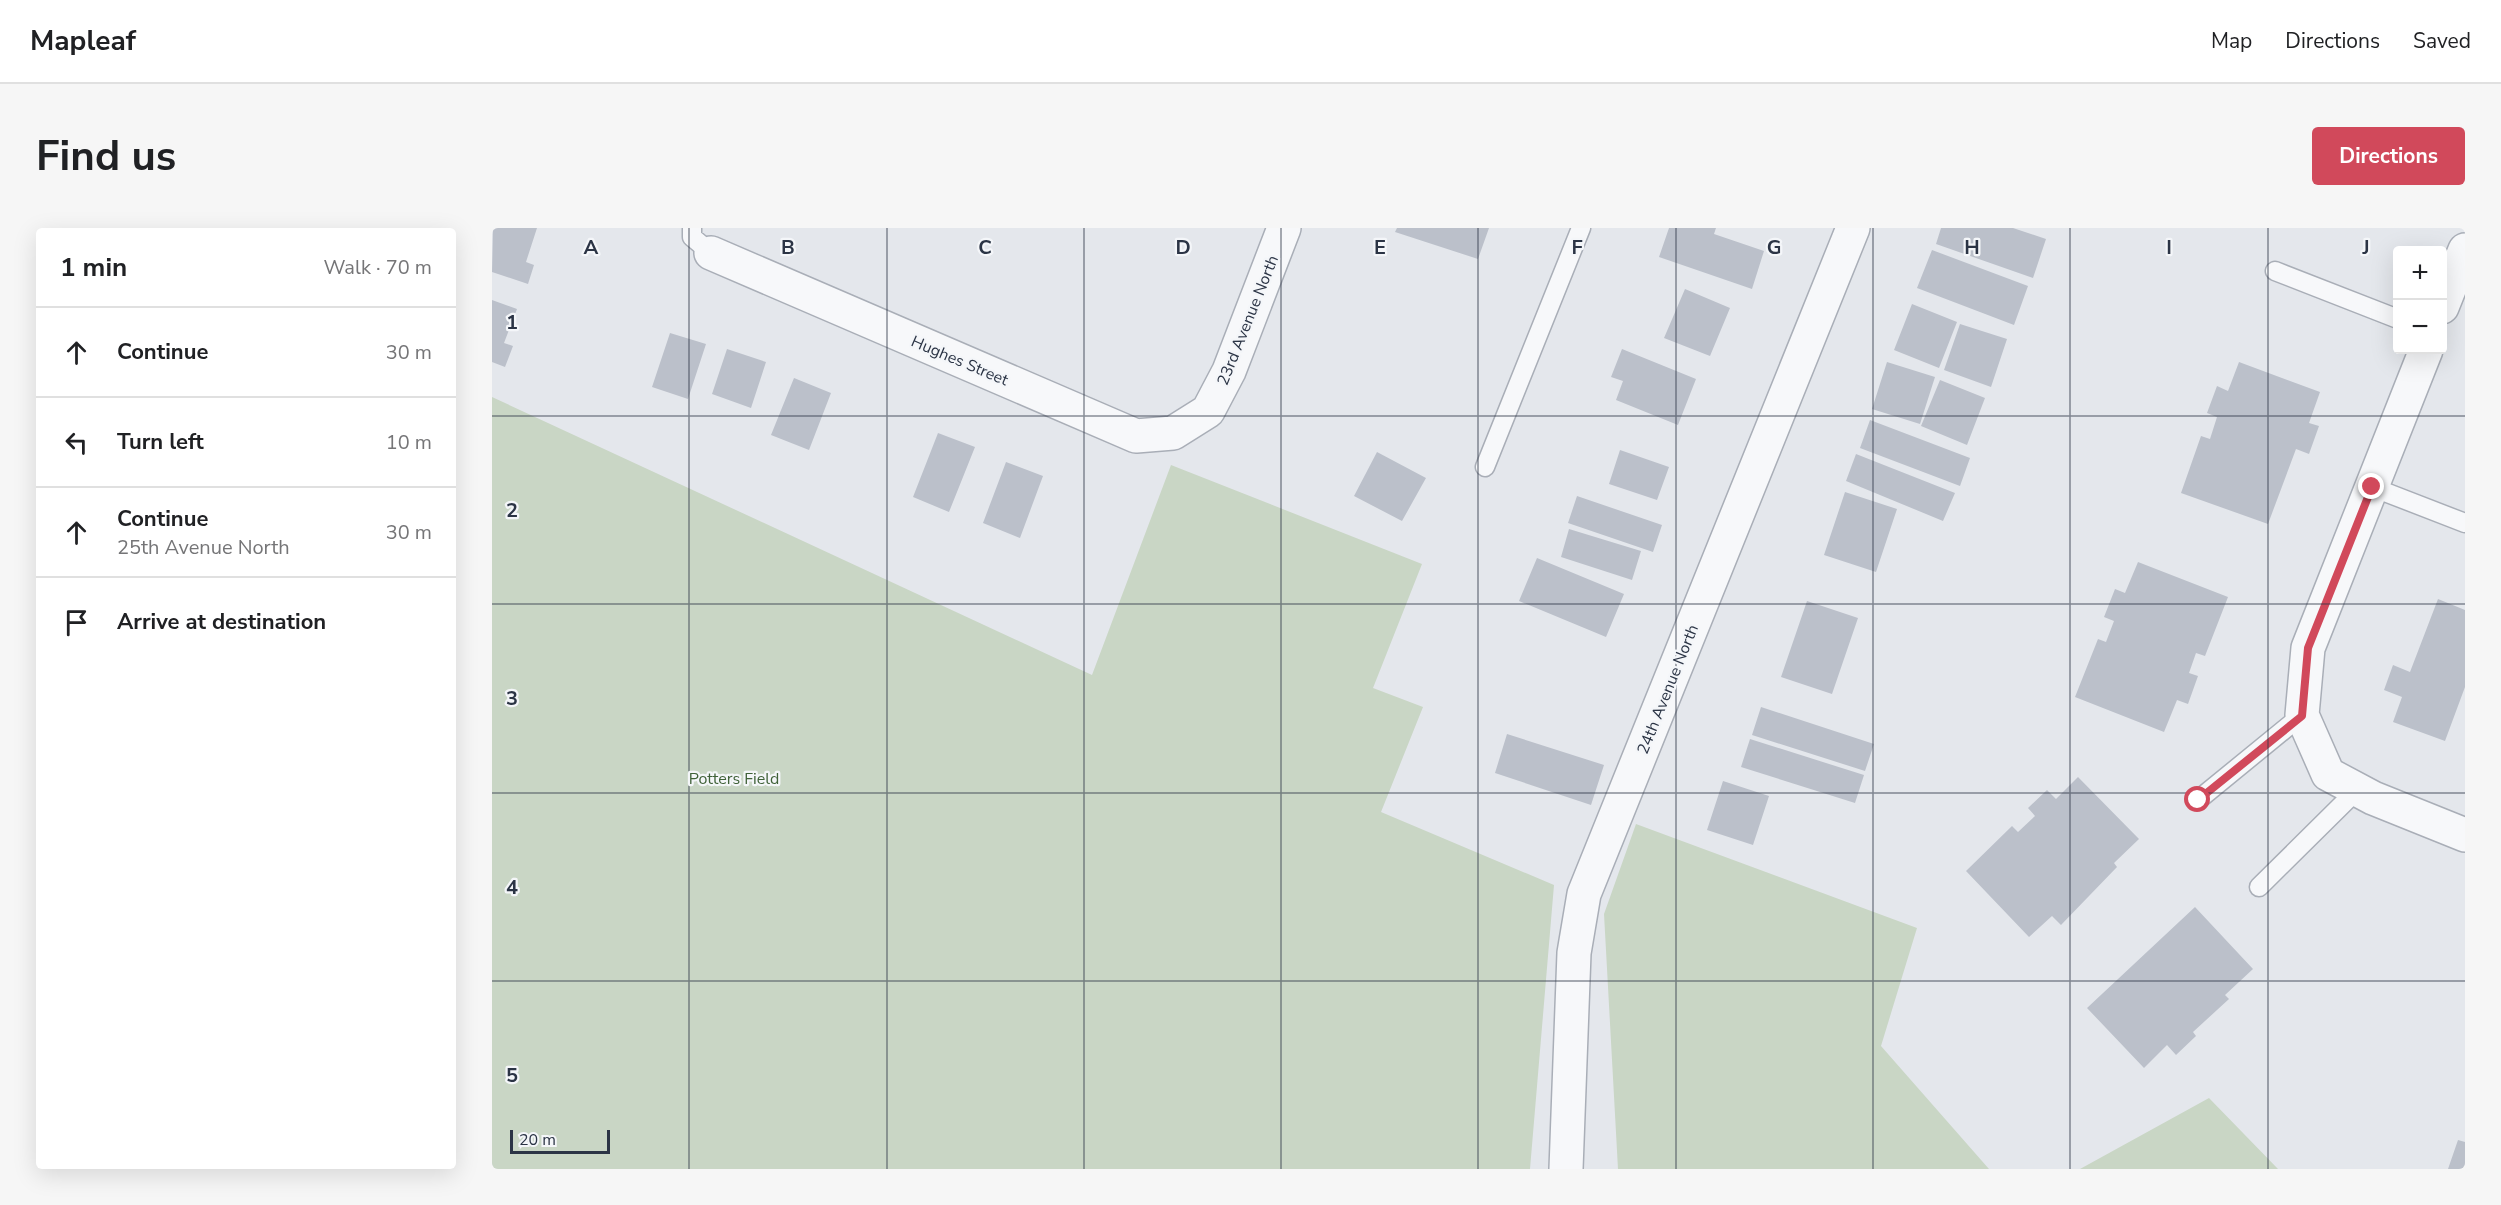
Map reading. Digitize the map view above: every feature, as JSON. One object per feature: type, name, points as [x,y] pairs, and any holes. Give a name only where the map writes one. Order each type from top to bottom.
[{"type":"street","name":"23rd Avenue North","points":[[1208,411],[1229,370],[1284,228]]},
{"type":"street","name":"24th Avenue North","points":[[1566,1169],[1574,953],[1584,894],[1853,228]]},
{"type":"street","name":"Hughes Street","points":[[701,241],[1136,436],[1173,434],[1208,411]]},
{"type":"street","points":[[2445,300],[2465,250]]},
{"type":"street","points":[[2424,354],[2308,648],[2302,716],[2328,774],[2357,790],[2465,835]]},
{"type":"lane","points":[[1485,467],[1581,228]]},
{"type":"lane","points":[[2276,272],[2393,317]]},
{"type":"lane","points":[[2372,487],[2465,523]]},
{"type":"lane","points":[[2198,800],[2302,716]]},
{"type":"lane","points":[[2259,887],[2357,790]]},
{"type":"green space","name":"Potters Field","points":[[492,397],[1092,675],[1171,465],[1422,564],[1373,688],[1423,707],[1381,812],[1554,885],[1530,1169],[492,1169]]},
{"type":"green space","points":[[1636,824],[1917,928],[1881,1046],[1989,1169],[1618,1169],[1604,914]]},
{"type":"green space","points":[[2209,1098],[2278,1169],[2080,1169]]},
{"type":"building","points":[[493,228],[537,228],[526,262],[534,265],[528,284],[492,272]]},
{"type":"building","points":[[1397,228],[1489,228],[1478,259],[1395,232]]},
{"type":"building","points":[[1669,228],[1716,228],[1714,234],[1764,251],[1752,289],[1659,257]]},
{"type":"building","points":[[1941,228],[2013,228],[2046,239],[2033,278],[1936,244]]},
{"type":"building","points":[[1932,250],[2028,286],[2014,325],[1917,288]]},
{"type":"building","points":[[1685,289],[1730,308],[1710,356],[1664,338]]},
{"type":"building","points":[[492,300],[517,309],[504,343],[513,346],[505,367],[492,362]]},
{"type":"building","points":[[1912,304],[1957,322],[1939,368],[1894,350]]},
{"type":"building","points":[[1960,324],[2007,339],[1991,387],[1944,370]]},
{"type":"building","points":[[670,333],[706,344],[688,399],[652,387]]},
{"type":"building","points":[[727,349],[766,362],[751,408],[712,394]]},
{"type":"building","points":[[1622,349],[1696,379],[1678,425],[1616,400],[1623,381],[1611,377]]},
{"type":"building","points":[[1887,362],[1935,377],[1920,424],[1872,409]]},
{"type":"building","points":[[2239,362],[2320,392],[2309,423],[2319,426],[2309,454],[2296,449],[2268,524],[2181,493],[2201,436],[2210,439],[2217,417],[2207,413],[2217,386],[2228,391]]},
{"type":"building","points":[[794,378],[831,393],[809,450],[771,435]]},
{"type":"building","points":[[1940,380],[1985,398],[1967,445],[1921,426]]},
{"type":"building","points":[[1870,420],[1970,458],[1960,486],[1860,448]]},
{"type":"building","points":[[938,433],[975,447],[949,512],[913,497]]},
{"type":"building","points":[[1620,450],[1669,467],[1657,500],[1609,484]]},
{"type":"building","points":[[1377,452],[1426,478],[1402,521],[1354,496]]},
{"type":"building","points":[[1856,454],[1955,493],[1943,521],[1846,481]]},
{"type":"building","points":[[1006,462],[1043,476],[1020,538],[983,523]]},
{"type":"building","points":[[1845,492],[1897,509],[1876,572],[1824,555]]},
{"type":"building","points":[[1577,496],[1662,525],[1653,552],[1568,523]]},
{"type":"building","points":[[1569,529],[1641,551],[1632,580],[1561,557]]},
{"type":"building","points":[[1537,558],[1624,594],[1606,637],[1519,601]]},
{"type":"building","points":[[2138,562],[2228,597],[2205,656],[2196,653],[2189,673],[2198,676],[2188,704],[2177,700],[2164,732],[2075,697],[2098,639],[2106,642],[2114,621],[2104,617],[2115,589],[2125,593]]},
{"type":"building","points":[[2438,599],[2465,610],[2465,687],[2445,741],[2393,722],[2402,697],[2384,690],[2393,665],[2410,672]]},
{"type":"building","points":[[1807,601],[1858,618],[1832,694],[1781,677]]},
{"type":"building","points":[[1761,707],[1874,744],[1865,771],[1752,735]]},
{"type":"building","points":[[1507,734],[1604,765],[1591,805],[1495,773]]},
{"type":"building","points":[[1750,739],[1864,775],[1855,803],[1741,767]]},
{"type":"building","points":[[2078,777],[2139,839],[2114,863],[2117,867],[2061,925],[2052,916],[2029,937],[1966,871],[2012,826],[2018,832],[2035,816],[2028,808],[2047,790],[2056,799]]},
{"type":"building","points":[[1723,781],[1769,796],[1753,845],[1707,830]]},
{"type":"building","points":[[2195,907],[2253,969],[2225,995],[2229,999],[2193,1032],[2196,1036],[2176,1055],[2167,1045],[2144,1068],[2087,1008]]},
{"type":"building","points":[[2458,1140],[2465,1142],[2465,1169],[2448,1169]]},
{"type":"route","points":[[2198,800],[2302,716],[2308,648],[2372,487]]}]
